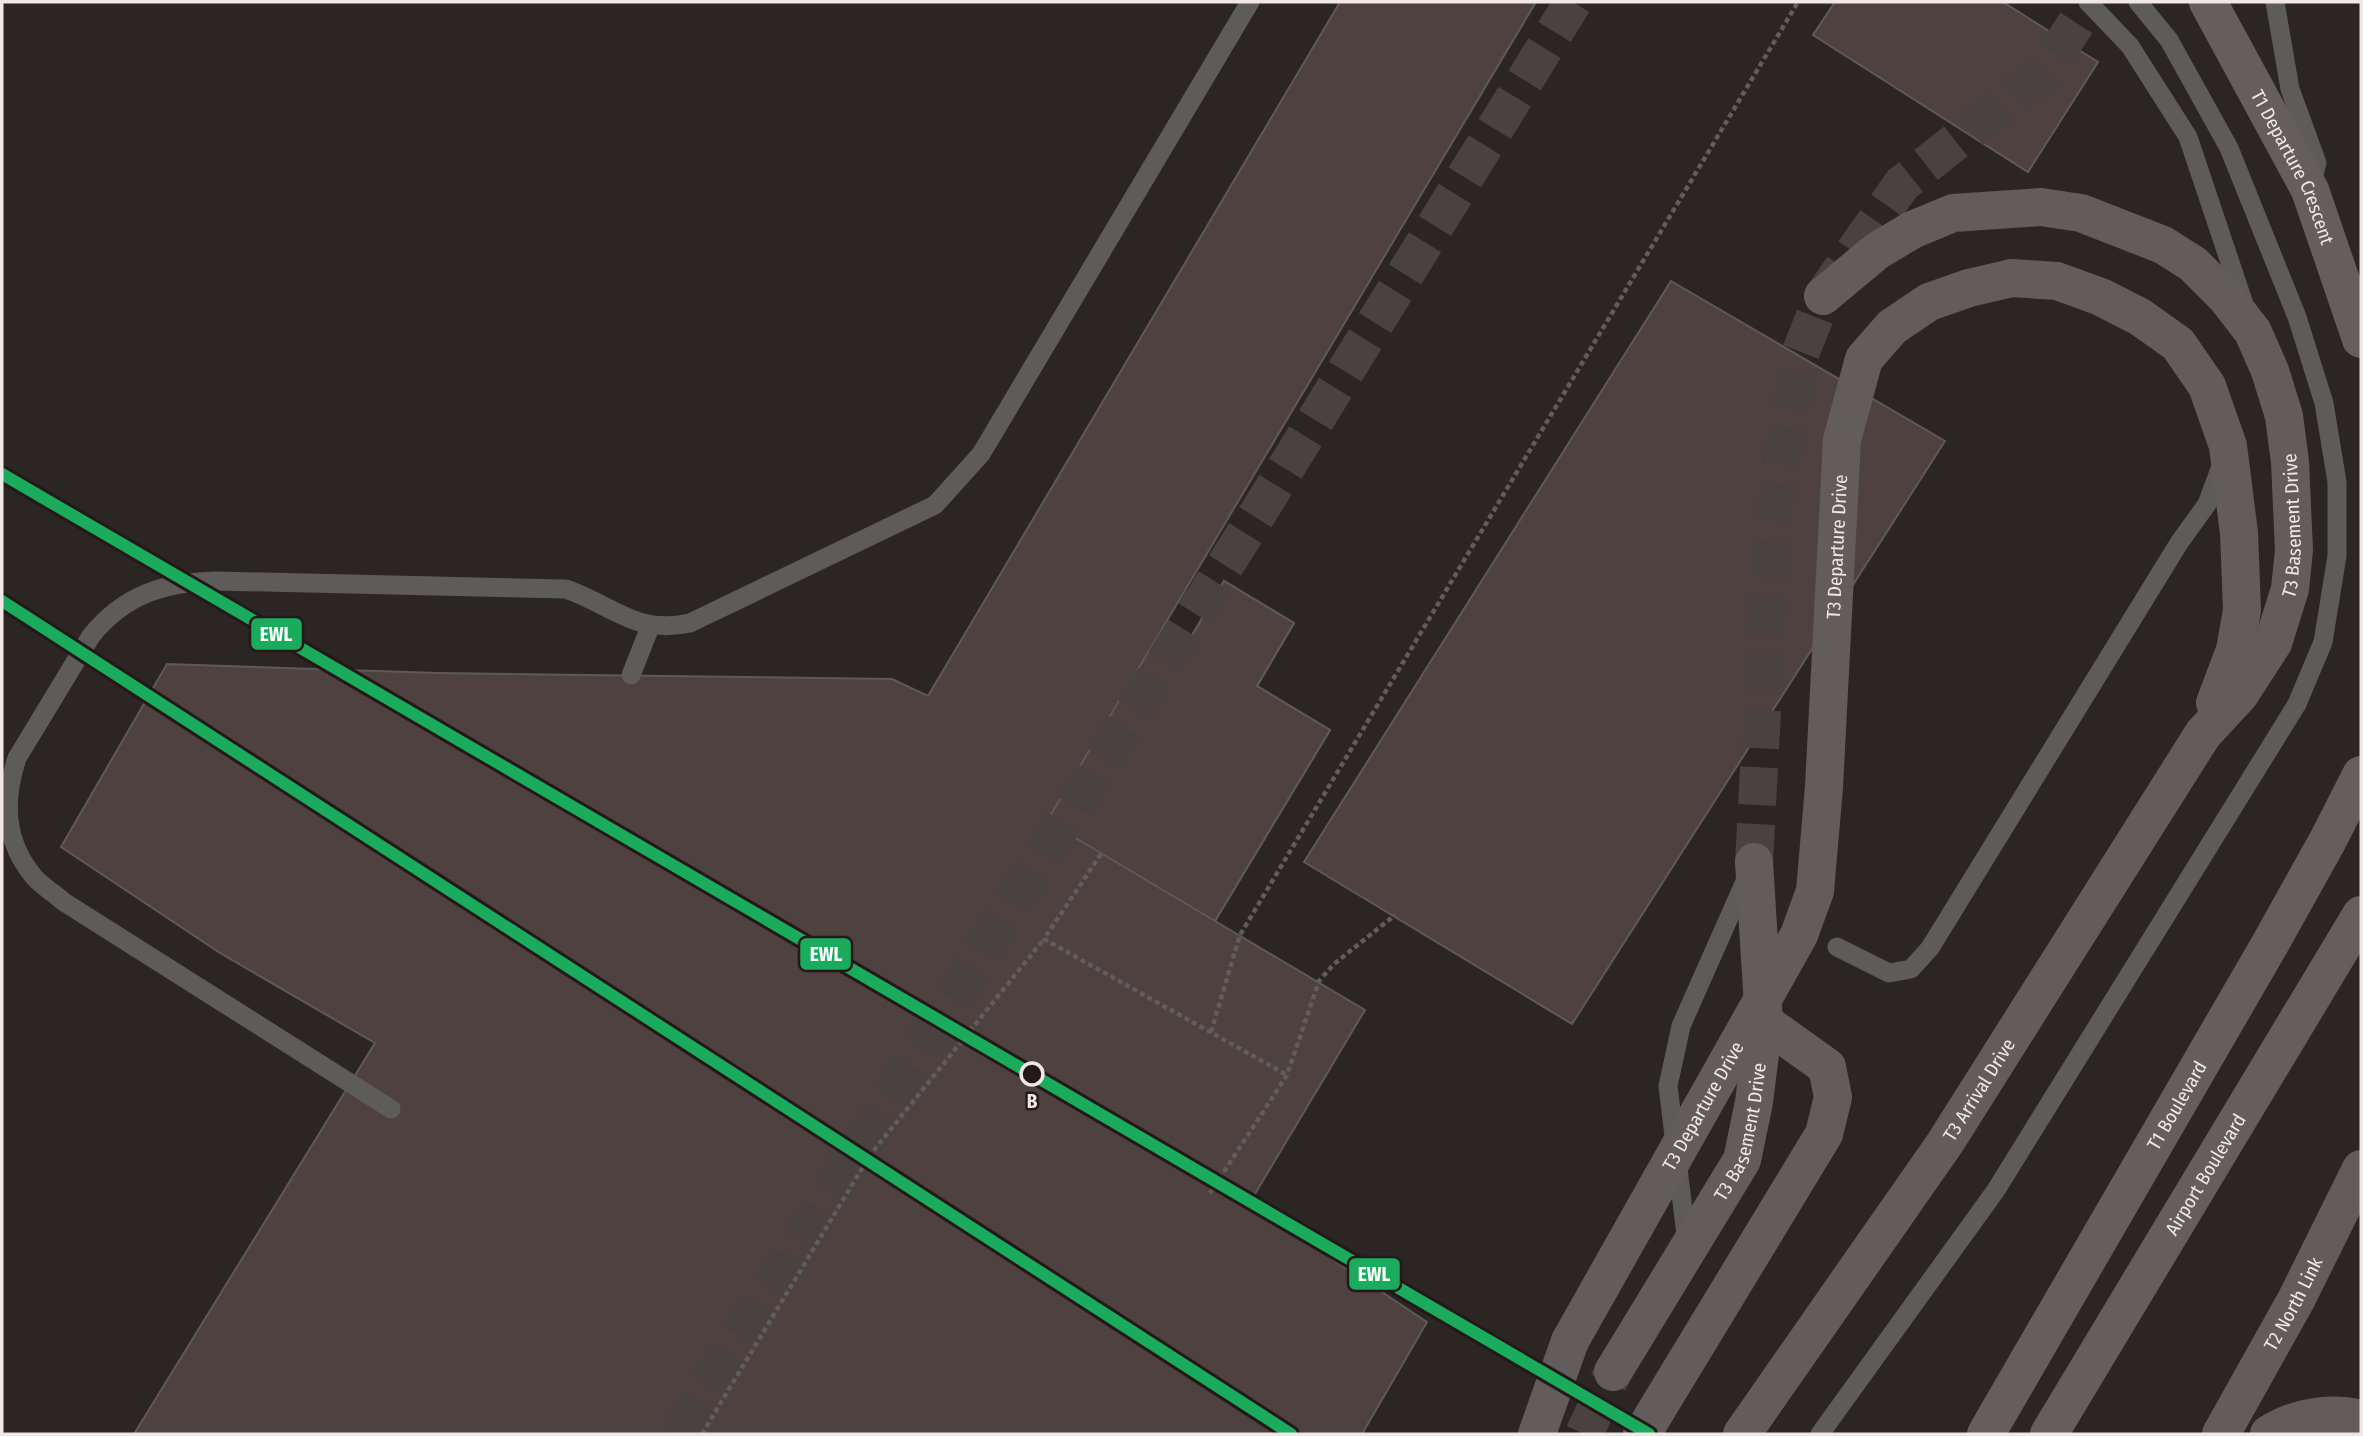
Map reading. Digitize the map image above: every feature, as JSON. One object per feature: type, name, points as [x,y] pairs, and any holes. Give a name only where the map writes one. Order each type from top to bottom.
[{"type":"highway","name":"T1 Departure Crescent","points":[[2208,2],[2310,190],[2361,339]]},
{"type":"highway","name":"T1 Boulevard","points":[[1986,1434],[2270,944],[2361,775]]},
{"type":"highway","name":"Airport Boulevard","points":[[2049,1434],[2361,915]]},
{"type":"main road","name":"T3 Basement Drive","points":[[1823,296],[1877,251],[1922,226],[1953,214],[2041,207],[2081,213],[2164,245],[2193,264],[2226,297],[2253,332],[2270,371],[2284,416],[2293,509],[2294,551],[2291,589],[2273,643],[2240,694],[2203,734]]},
{"type":"main road","name":"T3 Departure Drive","points":[[1537,1434],[1570,1341],[1799,935],[1815,891],[1824,787],[1842,440],[1864,359],[1892,327],[1929,302],[1969,288],[2012,278],[2057,281],[2101,297],[2140,317],[2178,344],[2207,386],[2228,446],[2239,533],[2242,610],[2235,650],[2203,734]]},
{"type":"main road","name":"T3 Arrival Drive","points":[[1742,1434],[1945,1143],[2203,734]]},
{"type":"main road","name":"T3 Basement Drive","points":[[1612,1372],[1742,1160],[1754,1102],[1764,1022],[1754,862]]},
{"type":"main road","points":[[1642,1434],[1824,1134],[1833,1097],[1827,1067],[1764,1022]]},
{"type":"main road","name":"T2 North Link","points":[[2221,1434],[2296,1300],[2361,1170]]},
{"type":"main road","points":[[2296,1300],[2361,1225]]},
{"type":"main road","points":[[2269,1434],[2284,1424],[2318,1416],[2361,1419]]},
{"type":"lane","points":[[391,1109],[64,902],[35,877],[18,849],[6,816],[9,780],[17,758],[91,636],[101,624],[140,595],[190,582],[566,589],[589,597],[628,619],[650,626],[671,627],[690,623],[935,505],[981,454],[1250,2]]},
{"type":"lane","points":[[2088,2],[2130,46],[2188,136],[2253,332]]},
{"type":"lane","points":[[1820,1434],[1996,1190],[2297,704],[2323,642],[2337,556],[2337,482],[2324,402],[2297,317],[2229,148],[2169,40],[2138,2]]},
{"type":"lane","points":[[2275,2],[2290,89],[2317,163],[2310,190]]},
{"type":"lane","points":[[1837,947],[1889,973],[1911,969],[1930,947],[2179,543],[2207,504],[2228,446]]},
{"type":"lane","points":[[631,675],[650,626]]},
{"type":"lane","points":[[1688,1251],[1668,1086],[1681,1026],[1754,862]]},
{"type":"path","points":[[1211,1032],[1240,935],[1798,2]]},
{"type":"path","points":[[702,1434],[870,1155],[1044,939],[1101,854]]},
{"type":"path","points":[[1210,1194],[1287,1075],[1319,981],[1334,964],[1395,915]]},
{"type":"path","points":[[1044,939],[1287,1075]]},
{"type":"building","points":[[1340,2],[1536,2],[1162,629],[1187,644],[1224,581],[1294,623],[1257,686],[1330,730],[1215,921],[1365,1010],[1249,1204],[1427,1322],[1362,1434],[134,1434],[375,1043],[220,953],[61,847],[167,664],[438,673],[892,679],[928,696]]},
{"type":"building","points":[[1835,2],[2003,2],[2098,62],[2028,172],[1813,35]]},
{"type":"building","points":[[1671,281],[1945,441],[1572,1024],[1304,862]]},
{"type":"building","points":[[1224,581],[1294,623],[1257,686],[1330,730],[1215,921],[1047,821],[1162,629],[1187,644]]},
{"type":"tunnel","points":[[679,1434],[1263,505],[1573,2]]},
{"type":"tunnel","points":[[1754,862],[1772,523],[1798,359],[1823,296],[1902,184],[2045,71],[2090,2]]},
{"type":"tunnel","points":[[1584,1434],[1613,1372]]},
{"type":"transit line","name":"EWL","points":[[2,474],[1649,1434]]},
{"type":"transit line","name":"EWL","points":[[2,601],[1291,1434]]},
{"type":"place","name":"B","points":[[1032,1074]]}]
